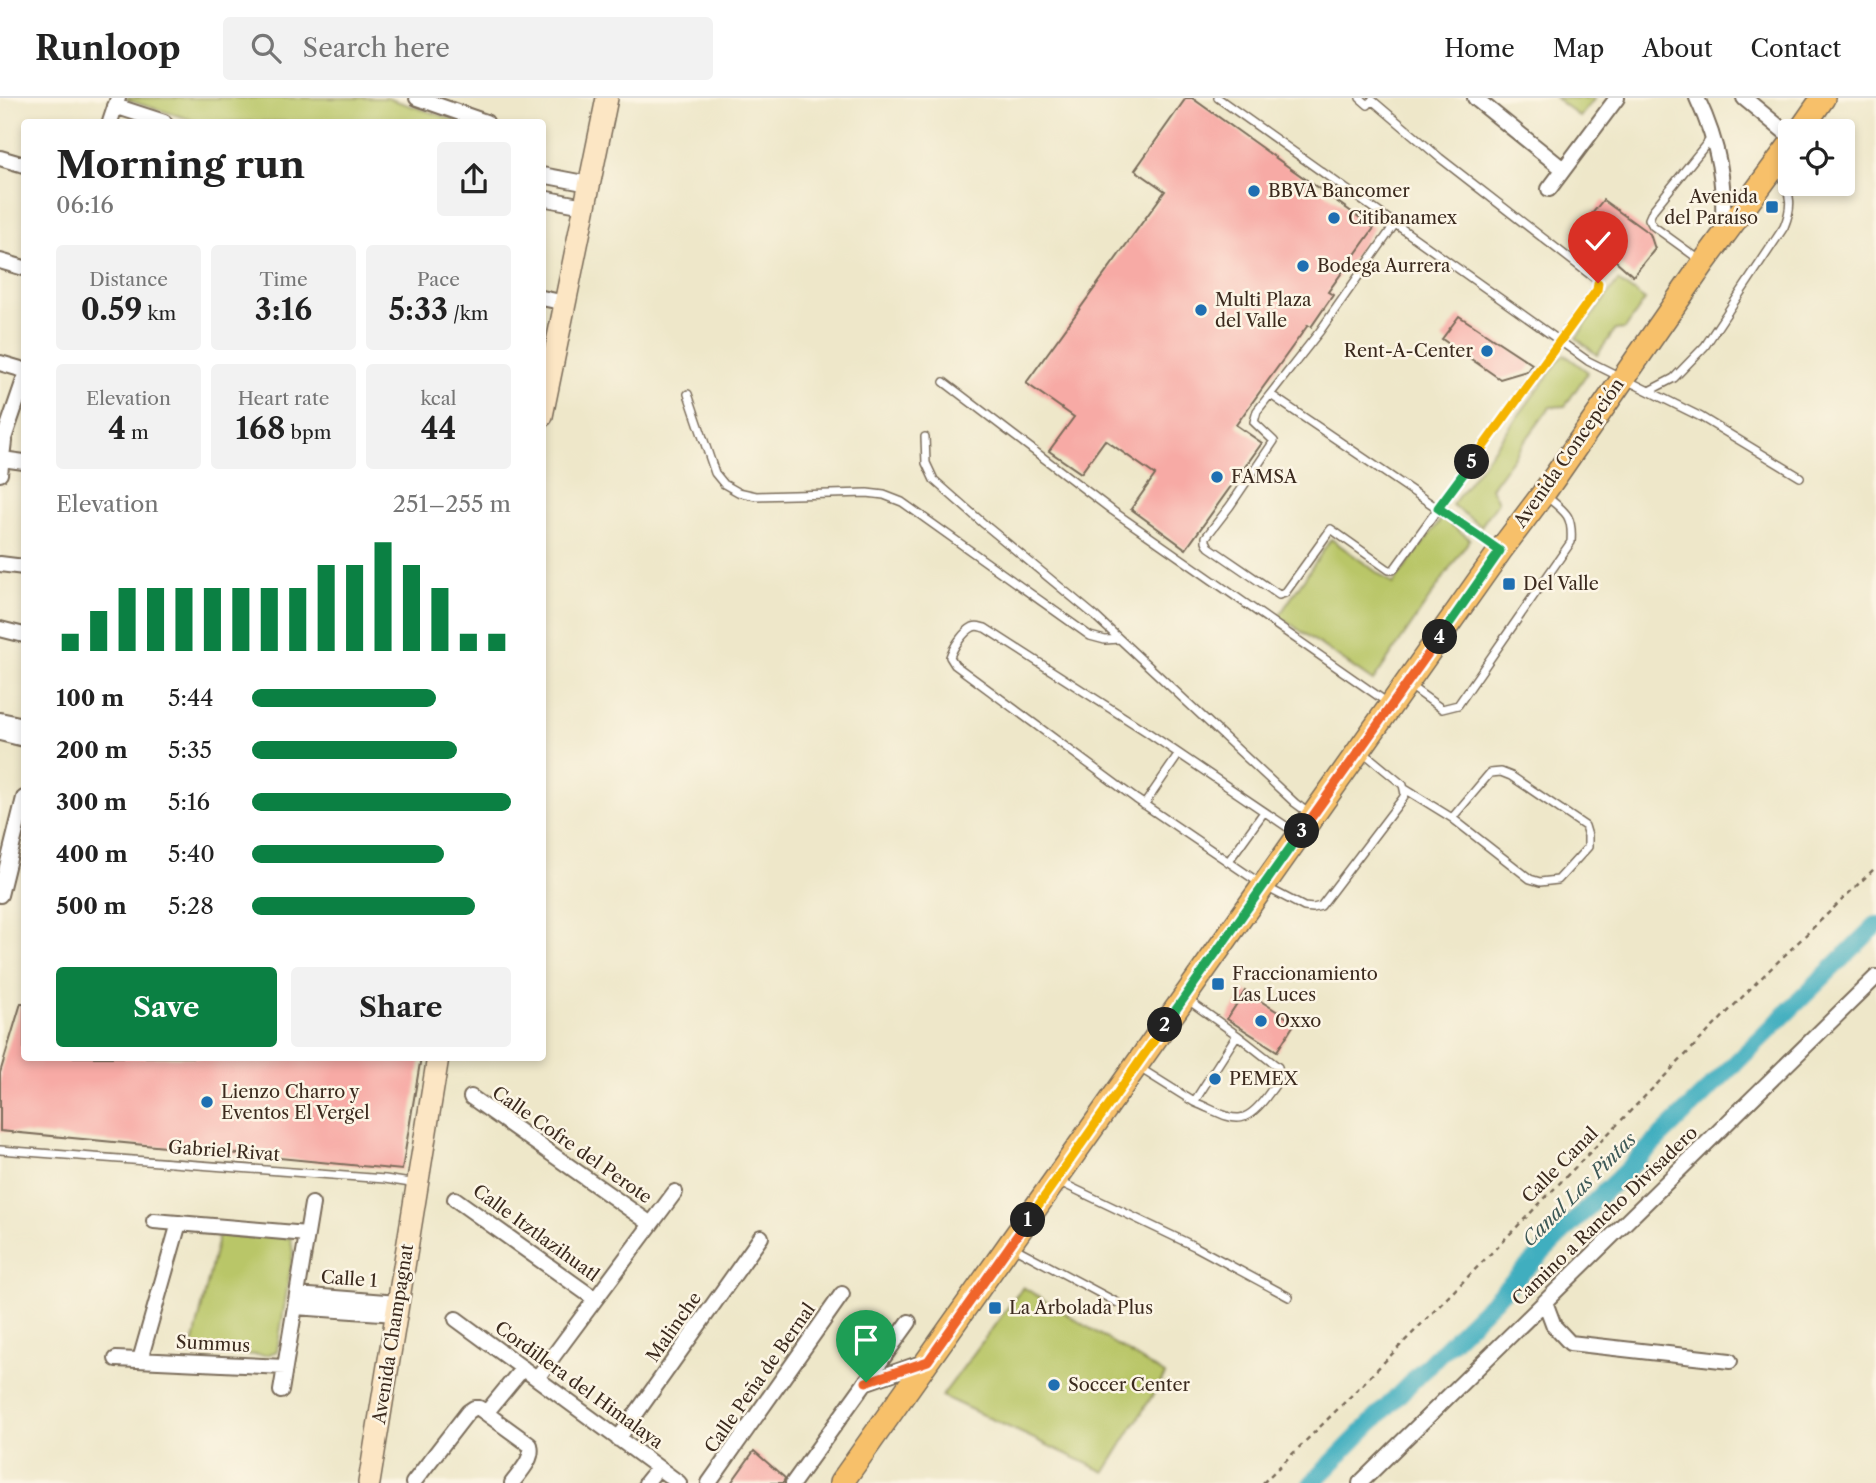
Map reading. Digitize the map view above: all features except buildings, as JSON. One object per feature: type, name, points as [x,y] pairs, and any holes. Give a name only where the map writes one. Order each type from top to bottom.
[{"type":"main road","points":[[1808,119],[1823,98]]},
{"type":"main road","name":"Avenida Concepción","points":[[841,1483],[1778,161]]},
{"type":"street","points":[[417,98],[476,119]]},
{"type":"street","points":[[546,396],[607,98]]},
{"type":"street","points":[[1475,98],[1563,169]]},
{"type":"street","points":[[1549,189],[1616,98]]},
{"type":"street","points":[[1697,98],[1713,136],[1723,177],[1723,236]]},
{"type":"street","points":[[1744,98],[1778,126]]},
{"type":"street","points":[[111,119],[116,102],[157,119]]},
{"type":"street","points":[[0,158],[21,164]]},
{"type":"street","points":[[546,176],[589,184]]},
{"type":"street","points":[[546,199],[584,206]]},
{"type":"street","points":[[0,261],[21,267]]},
{"type":"street","points":[[546,299],[565,303]]},
{"type":"street","points":[[0,363],[21,369]]},
{"type":"street","points":[[0,474],[2,452],[21,390]]},
{"type":"street","points":[[2,452],[21,461]]},
{"type":"street","points":[[0,564],[21,567]]},
{"type":"street","points":[[0,629],[21,634]]},
{"type":"street","points":[[0,720],[21,724]]},
{"type":"street","points":[[0,733],[21,738]]},
{"type":"street","points":[[0,895],[4,861],[21,807]]},
{"type":"street","name":"Camino a Rancho Divisadero","points":[[1360,1483],[1876,977]]},
{"type":"street","name":"Avenida Champagnat","points":[[369,1483],[437,1061]]},
{"type":"street","name":"Calle Cofre del Perote","points":[[471,1097],[651,1224]]},
{"type":"street","points":[[537,1378],[675,1192]]},
{"type":"street","name":"Calle Itztlazihuatl","points":[[455,1199],[595,1299]]},
{"type":"street","points":[[281,1391],[312,1204]]},
{"type":"street","points":[[154,1221],[307,1234]]},
{"type":"street","points":[[140,1360],[178,1223]]},
{"type":"street","name":"Malinche","points":[[618,1439],[761,1237]]},
{"type":"street","name":"Calle Peña de Bernal","points":[[709,1483],[842,1294]]},
{"type":"street","name":"Calle 1","points":[[296,1301],[397,1308]]},
{"type":"street","points":[[1545,1302],[1554,1325],[1570,1343],[1730,1361]]},
{"type":"street","name":"Cordillera del Himalaya","points":[[456,1319],[678,1483]]},
{"type":"street","points":[[793,1483],[909,1322]]},
{"type":"street","name":"Summus","points":[[116,1359],[285,1367]]},
{"type":"street","points":[[866,1382],[928,1361]]},
{"type":"street","points":[[486,1413],[523,1368]]},
{"type":"street","points":[[413,1483],[468,1412],[474,1408],[479,1408],[530,1445],[531,1457],[512,1483]]},
{"type":"street","points":[[646,1483],[658,1468]]},
{"type":"lane","points":[[1218,98],[1588,361],[1701,417],[1800,477]]},
{"type":"lane","points":[[1360,98],[1368,105],[1372,100],[1440,158],[1597,280],[1597,290],[1393,570],[1389,570],[1331,529],[1285,593],[1277,594],[1209,547],[1206,541],[1208,534],[1274,442],[1256,425],[1254,419],[1257,411],[1320,331],[1395,224]]},
{"type":"lane","points":[[1704,262],[1653,226],[1649,219],[1653,210],[1713,136]]},
{"type":"lane","points":[[1649,391],[1674,378],[1705,346],[1783,227],[1790,212],[1790,196]]},
{"type":"lane","points":[[944,382],[1113,511],[1391,705]]},
{"type":"lane","points":[[688,394],[715,473],[724,484],[738,492],[756,496],[867,493],[884,495],[902,502],[1090,636],[1105,640],[1119,639]]},
{"type":"lane","points":[[1271,395],[1500,551]]},
{"type":"lane","points":[[925,437],[926,463],[934,480],[1095,616],[1295,803],[1313,816]]},
{"type":"lane","points":[[1406,684],[1442,709],[1458,705],[1571,542],[1572,528],[1568,514],[1543,494]]},
{"type":"lane","points":[[1299,835],[985,628],[974,627],[969,630],[952,651],[950,657],[955,665],[1144,805],[1264,886],[1304,907],[1321,906],[1403,798],[1405,789]]},
{"type":"lane","points":[[1360,749],[1405,789],[1452,818],[1530,879],[1540,882],[1558,880],[1588,847],[1585,826],[1501,772],[1490,773],[1452,818]]},
{"type":"lane","points":[[1144,805],[1179,754]]},
{"type":"lane","points":[[1228,862],[1264,812]]},
{"type":"lane","points":[[1136,1066],[1194,1102],[1235,1118],[1247,1117],[1259,1109],[1279,1081],[1278,1067],[1185,998]]},
{"type":"lane","points":[[1194,1102],[1237,1035]]},
{"type":"lane","name":"Gabriel Rivat","points":[[0,1150],[385,1179],[417,1184]]},
{"type":"lane","points":[[1056,1180],[1196,1247],[1289,1297]]},
{"type":"lane","points":[[1010,1245],[1118,1303]]},
{"type":"path","name":"Calle Canal","points":[[1263,1483],[1757,982],[1876,867]]},
{"type":"green space","points":[[387,98],[452,119],[189,119],[127,100]]},
{"type":"green space","points":[[1555,98],[1595,98],[1580,117]]},
{"type":"green space","points":[[1618,281],[1645,300],[1625,329],[1615,330],[1597,355],[1576,338]]},
{"type":"green space","points":[[1564,354],[1588,372],[1565,406],[1550,407],[1491,488],[1498,502],[1481,526],[1452,505]]},
{"type":"green space","points":[[1442,518],[1470,539],[1373,681],[1279,616],[1331,539],[1393,584]]},
{"type":"green space","points":[[219,1233],[291,1238],[293,1253],[277,1351],[267,1355],[191,1354]]},
{"type":"green space","name":"Soccer Center","points":[[1023,1287],[1165,1375],[1105,1472],[942,1396]]},
{"type":"waterway","name":"Canal Las Pintas","points":[[1312,1483],[1442,1351],[1876,925]]},
{"type":"place","name":"BBVA Bancomer","points":[[1254,191]]},
{"type":"place","name":"Avenida del Paraíso","points":[[1772,207]]},
{"type":"place","name":"Citibanamex","points":[[1334,218]]},
{"type":"place","name":"Bodega Aurrera","points":[[1303,266]]},
{"type":"place","name":"Multi Plaza del Valle","points":[[1201,310]]},
{"type":"place","name":"Rent-A-Center","points":[[1487,351]]},
{"type":"place","name":"FAMSA","points":[[1217,477]]},
{"type":"place","name":"Del Valle","points":[[1509,584]]},
{"type":"place","name":"Fraccionamiento Las Luces","points":[[1218,984]]},
{"type":"place","name":"Oxxo","points":[[1261,1021]]},
{"type":"place","name":"PEMEX","points":[[1215,1079]]},
{"type":"place","name":"Lienzo Charro y Eventos El Vergel","points":[[207,1102]]},
{"type":"place","name":"La Arbolada Plus","points":[[995,1308]]},
{"type":"place","name":"Soccer Center","points":[[1054,1385]]},
{"type":"route","points":[[866,1382],[928,1361],[1500,551],[1438,508],[1597,290],[1598,283]]}]
